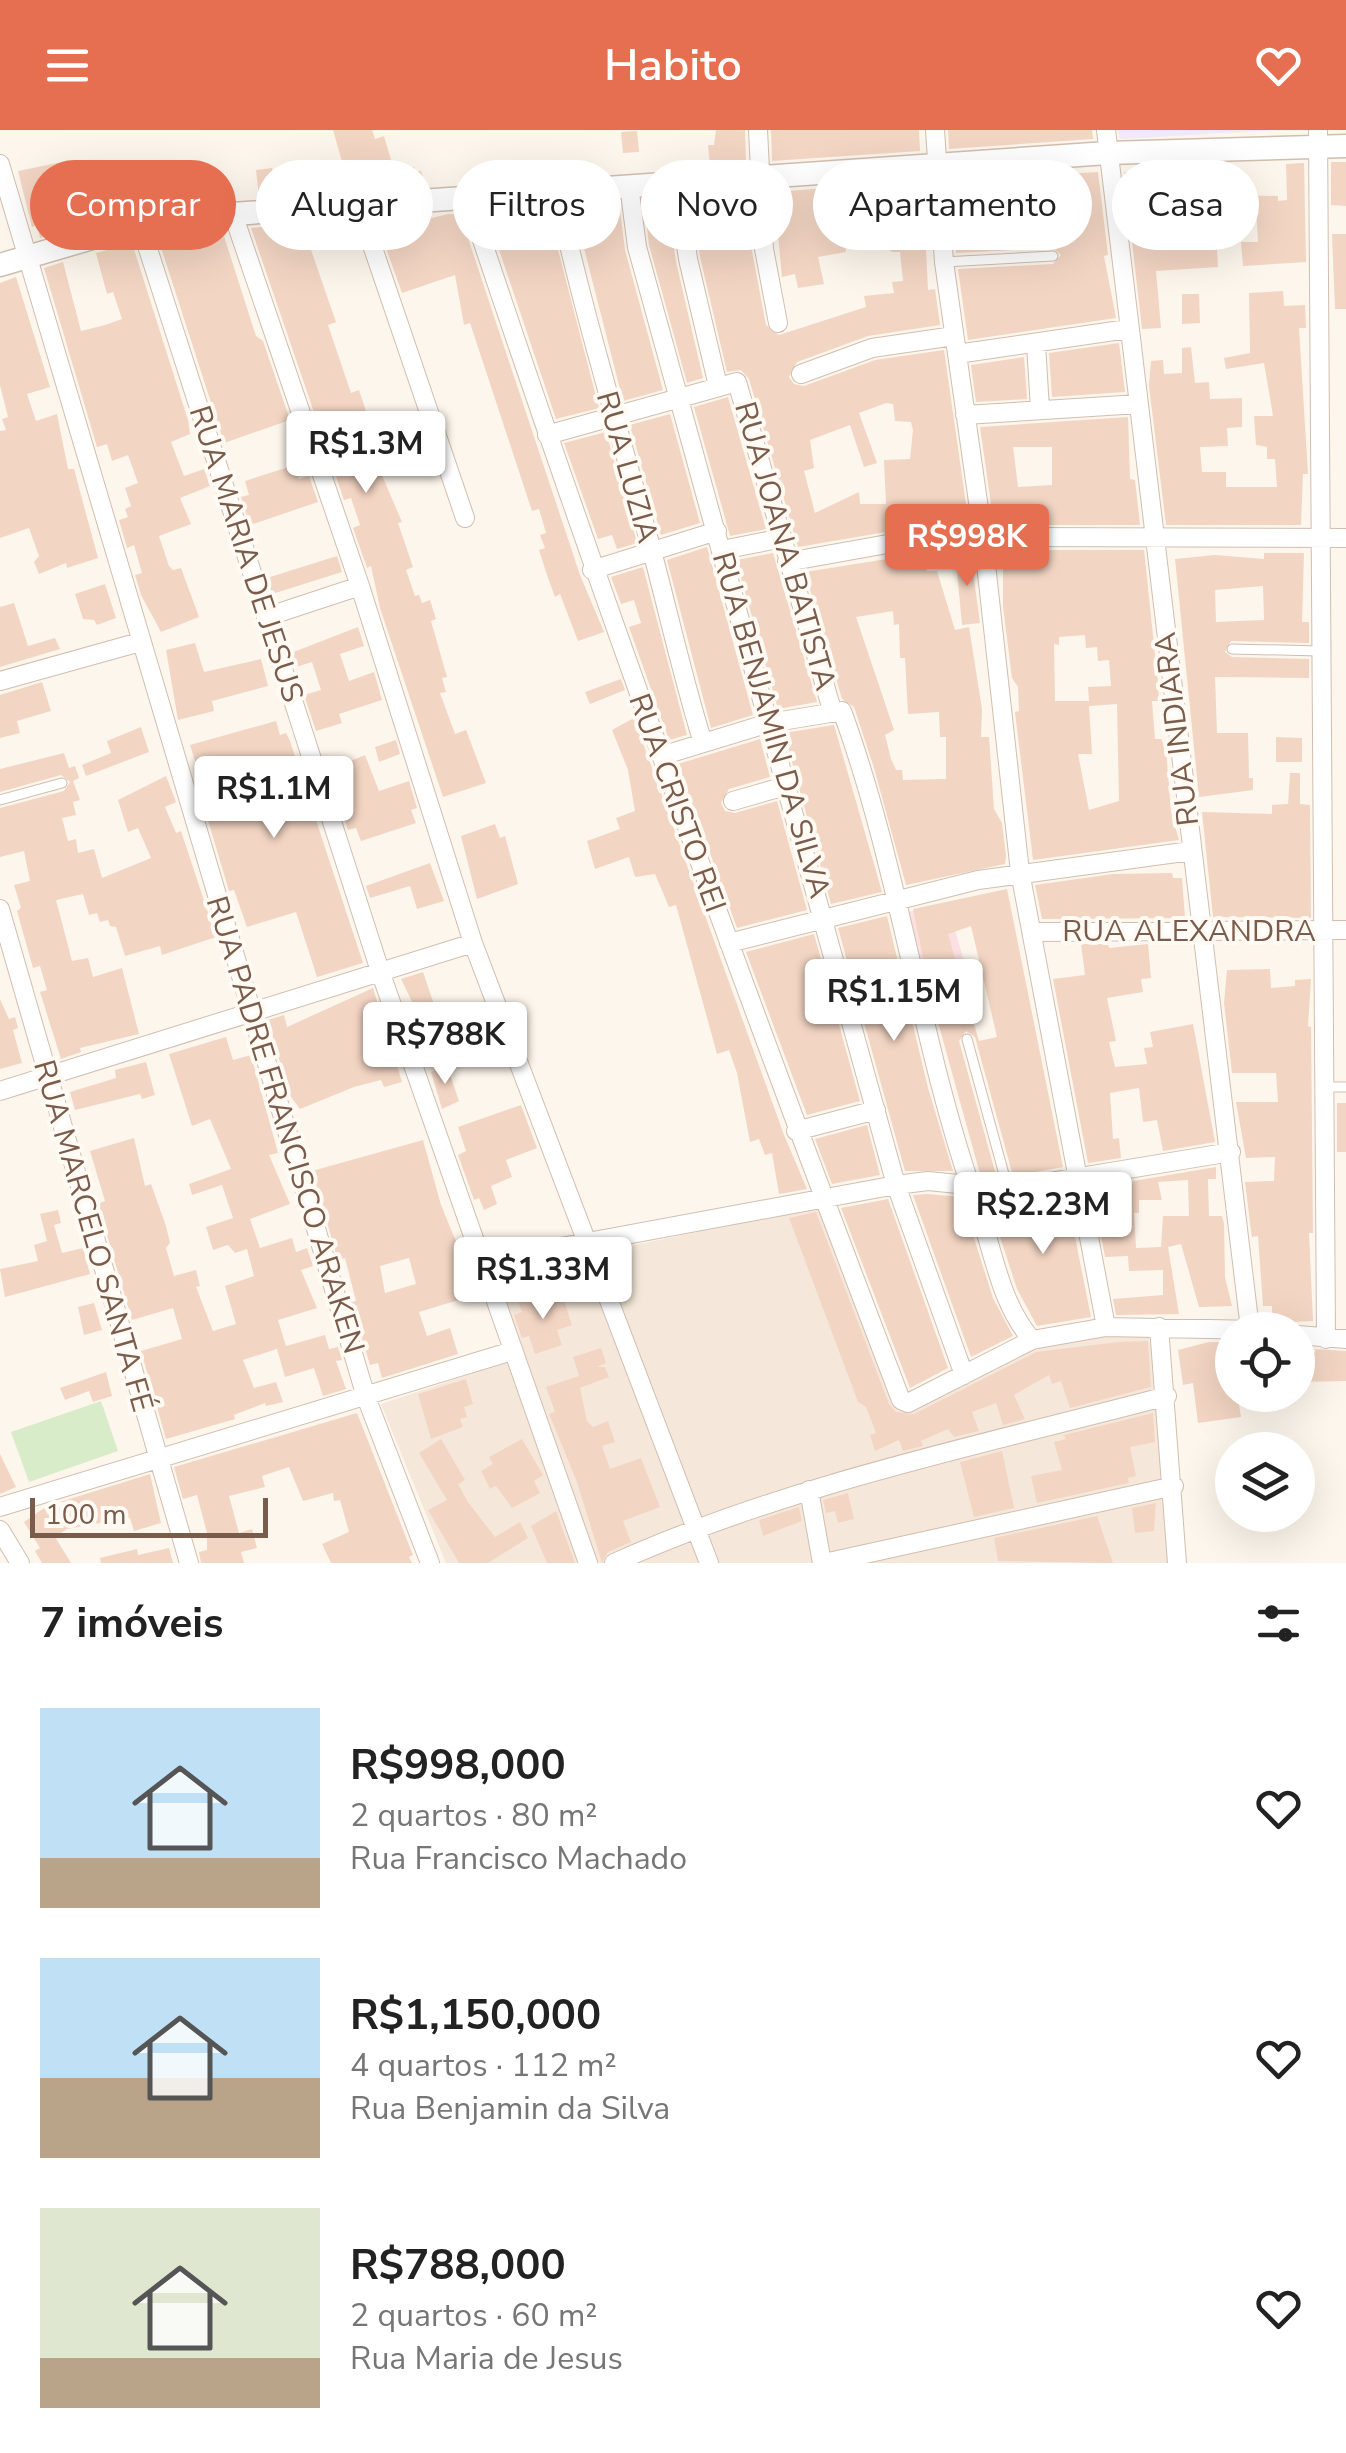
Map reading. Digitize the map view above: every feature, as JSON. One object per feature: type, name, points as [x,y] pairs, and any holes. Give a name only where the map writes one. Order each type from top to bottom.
[{"type":"street","points":[[758,130],[759,160]]},
{"type":"street","points":[[935,130],[935,160]]},
{"type":"street","points":[[966,160],[1106,142],[1178,151],[1318,138],[1346,146]]},
{"type":"street","points":[[1318,138],[1326,1339]]},
{"type":"street","name":"RUA INDIARA","points":[[1106,142],[1248,1312]]},
{"type":"street","name":"RUA PADRE FRANCISCO ARAKEN","points":[[0,164],[366,1397],[430,1563]]},
{"type":"street","points":[[621,185],[641,184]]},
{"type":"street","name":"RUA BENJAMIN DA SILVA","points":[[628,185],[637,248],[789,786],[896,1185],[964,1375]]},
{"type":"street","points":[[236,223],[360,586],[473,942],[709,1563]]},
{"type":"street","points":[[0,265],[52,250]]},
{"type":"street","name":"RUA MARIA DE JESUS","points":[[148,250],[380,971],[588,1563]]},
{"type":"street","points":[[374,250],[465,518]]},
{"type":"street","name":"RUA CRISTO REI","points":[[486,250],[592,570],[796,1131],[904,1403],[964,1375]]},
{"type":"street","name":"RUA LUZIA","points":[[571,250],[612,418],[652,552],[674,650],[703,743]]},
{"type":"street","name":"RUA JOANA BATISTA","points":[[687,250],[718,386],[738,382],[787,562],[896,904],[967,1188],[1010,1308],[1032,1340]]},
{"type":"street","points":[[764,250],[778,322]]},
{"type":"street","points":[[943,250],[983,537],[1020,872],[1074,1176],[1106,1327]]},
{"type":"street","points":[[801,374],[884,345],[1036,344],[1128,330]]},
{"type":"street","points":[[1036,344],[1040,408]]},
{"type":"street","points":[[547,435],[718,386]]},
{"type":"street","points":[[965,414],[1138,404]]},
{"type":"street","points":[[787,562],[892,543],[983,537],[1346,538]]},
{"type":"street","points":[[592,570],[652,552],[719,541],[783,538]]},
{"type":"street","points":[[266,617],[360,586]]},
{"type":"street","points":[[0,682],[140,642]]},
{"type":"street","points":[[661,756],[769,722],[837,710]]},
{"type":"street","points":[[733,801],[789,786]]},
{"type":"street","points":[[1324,834],[1346,836]]},
{"type":"street","points":[[728,942],[1020,872],[1191,851]]},
{"type":"street","name":"RUA MARCELO SANTA FÉ","points":[[0,909],[189,1563]]},
{"type":"street","name":"RUA ALEXANDRA","points":[[1033,932],[1346,930]]},
{"type":"street","points":[[0,1091],[473,942]]},
{"type":"street","points":[[796,1131],[876,1110]]},
{"type":"street","points":[[480,1262],[896,1185],[928,1181],[967,1188],[1008,1189],[1231,1152]]},
{"type":"street","points":[[964,1375],[1032,1340],[1106,1327],[1215,1328]]},
{"type":"street","points":[[1159,1327],[1177,1563]]},
{"type":"street","points":[[1315,1337],[1346,1339]]},
{"type":"street","points":[[0,1507],[512,1351]]},
{"type":"street","points":[[614,1563],[694,1528],[809,1490],[1167,1396]]},
{"type":"street","points":[[809,1490],[823,1563],[1174,1486]]},
{"type":"street","points":[[0,1530],[20,1563]]},
{"type":"lane","points":[[944,262],[1053,256]]},
{"type":"lane","points":[[1232,649],[1323,651]]},
{"type":"lane","points":[[0,800],[62,784]]},
{"type":"lane","points":[[967,1039],[1008,1189]]},
{"type":"lane","points":[[1325,1086],[1346,1086]]},
{"type":"path","points":[[1178,151],[1184,255]]},
{"type":"shaded area","points":[[1118,130],[1275,130],[1119,139]]},
{"type":"shaded area","points":[[947,902],[977,1006],[931,1019],[902,914]]},
{"type":"shaded area","points":[[825,1206],[902,1410],[1038,1343],[1109,1331],[1148,1335],[1176,1451],[1181,1563],[446,1563],[381,1404],[513,1360],[487,1275]]},
{"type":"green space","points":[[101,1401],[118,1451],[29,1482],[11,1432]]},
{"type":"building","points":[[333,130],[372,130],[375,139],[384,136],[391,160],[342,160]]},
{"type":"building","points":[[716,130],[745,130],[746,160],[709,160],[708,145],[714,145]]},
{"type":"building","points":[[771,130],[919,130],[920,151],[772,160]]},
{"type":"building","points":[[948,130],[1092,130],[1093,139],[949,149]]},
{"type":"building","points":[[637,131],[639,152],[623,153],[621,132]]},
{"type":"building","points":[[1331,162],[1346,162],[1346,206],[1331,205]]},
{"type":"building","points":[[1304,163],[1306,262],[1243,266],[1242,250],[1259,250],[1259,196],[1278,196],[1278,201],[1287,200],[1286,164]]},
{"type":"building","points":[[30,169],[30,219],[18,171]]},
{"type":"building","points":[[1092,172],[1098,172],[1108,255],[1104,256],[1116,318],[968,340],[958,269],[1053,264],[1061,255],[1055,250],[1092,250]]},
{"type":"building","points":[[813,189],[813,250],[846,252],[818,257],[824,284],[798,288],[795,274],[782,277],[779,250],[793,250],[793,191]]},
{"type":"building","points":[[453,214],[453,250],[472,250],[580,575],[604,632],[578,641],[560,594],[555,597],[539,550],[545,548],[540,535],[546,533],[539,509],[532,511],[470,323],[464,325],[455,275],[402,293],[387,250],[433,250],[433,218]]},
{"type":"building","points":[[621,218],[625,250],[663,390],[623,401],[584,250],[621,250]]},
{"type":"building","points":[[1332,234],[1346,234],[1346,309],[1335,309]]},
{"type":"building","points":[[134,250],[188,420],[190,434],[171,442],[184,476],[204,469],[210,486],[180,498],[191,524],[159,536],[169,566],[173,570],[181,568],[199,617],[161,632],[141,595],[135,575],[142,573],[134,545],[127,548],[119,520],[128,517],[125,509],[131,506],[125,488],[138,483],[128,455],[112,461],[107,444],[97,447],[44,268],[63,262],[81,331],[105,325],[122,319],[113,292],[107,294],[96,253]]},
{"type":"building","points":[[162,250],[228,250],[256,336],[263,341],[290,420],[224,443]]},
{"type":"building","points":[[259,250],[311,250],[336,322],[328,325],[351,393],[359,390],[386,471],[381,473],[402,522],[398,523],[413,567],[406,570],[415,596],[419,595],[422,603],[430,600],[436,619],[431,621],[447,677],[442,678],[446,692],[440,693],[455,734],[466,730],[486,783],[443,797],[380,608],[371,566],[367,568],[353,528],[360,525],[351,498],[344,500]]},
{"type":"building","points":[[499,250],[558,250],[599,408],[556,419]]},
{"type":"building","points":[[650,250],[674,250],[703,378],[687,383]]},
{"type":"building","points":[[699,250],[752,250],[766,325],[779,335],[866,307],[864,296],[894,293],[892,282],[903,281],[900,252],[891,252],[926,250],[928,290],[935,289],[940,325],[868,336],[797,362],[789,377],[794,384],[804,386],[875,360],[944,350],[969,525],[892,531],[798,547],[749,379],[741,370],[727,372]],"holes":[[[893,404],[895,421],[911,422],[910,459],[884,460],[886,504],[860,504],[859,492],[815,513],[804,471],[814,468],[810,440],[850,425],[864,467],[877,463],[859,413]]]},
{"type":"building","points":[[956,250],[1014,250],[956,253]]},
{"type":"building","points":[[1133,250],[1217,250],[1218,267],[1156,271],[1161,328],[1142,329]]},
{"type":"building","points":[[16,277],[50,387],[27,394],[36,421],[57,414],[68,469],[74,469],[98,558],[67,568],[66,563],[39,574],[34,562],[39,556],[29,528],[0,538],[0,431],[6,430],[2,419],[8,417],[0,385],[0,283]]},
{"type":"building","points":[[1283,291],[1284,306],[1305,305],[1306,328],[1299,328],[1308,474],[1303,474],[1301,525],[1166,525],[1149,386],[1151,361],[1163,360],[1164,374],[1182,373],[1182,348],[1191,347],[1195,383],[1209,382],[1210,399],[1242,398],[1242,427],[1227,428],[1228,446],[1200,447],[1202,472],[1226,472],[1226,487],[1277,487],[1275,459],[1267,459],[1267,447],[1256,445],[1254,416],[1273,416],[1264,363],[1226,369],[1224,358],[1250,353],[1249,293]]},
{"type":"building","points":[[1182,294],[1199,294],[1200,323],[1182,324]]},
{"type":"building","points":[[1119,343],[1125,392],[1052,397],[1049,353]]},
{"type":"building","points":[[1024,357],[1027,399],[976,402],[971,365]]},
{"type":"building","points":[[728,397],[766,529],[730,536],[694,407]]},
{"type":"building","points":[[670,414],[700,523],[661,535],[630,425]]},
{"type":"building","points":[[1128,417],[1130,479],[1135,480],[1140,525],[994,525],[980,427]],"holes":[[[1013,447],[1052,447],[1052,485],[1018,487]]]},
{"type":"building","points":[[606,432],[637,543],[617,549],[612,535],[598,539],[564,443]]},
{"type":"building","points":[[295,465],[299,479],[309,476],[318,502],[250,525],[241,497],[249,495],[245,481]]},
{"type":"building","points":[[707,547],[753,715],[711,728],[667,560]]},
{"type":"building","points":[[1009,550],[1144,550],[1158,683],[1159,701],[1152,701],[1155,739],[1161,739],[1166,749],[1171,812],[1179,840],[1033,860],[1015,712],[1019,711],[1018,687],[1012,678],[1003,607],[1003,556]],"holes":[[[1085,635],[1086,648],[1097,647],[1098,661],[1109,660],[1111,686],[1088,687],[1089,701],[1055,701],[1054,644],[1059,645],[1059,637]],[[1117,704],[1119,801],[1089,810],[1078,754],[1092,754],[1089,706]]]},
{"type":"building","points":[[955,551],[967,551],[972,565],[980,623],[962,625]]},
{"type":"building","points":[[773,553],[817,702],[778,709],[736,560]]},
{"type":"building","points":[[925,553],[927,571],[937,571],[955,630],[969,627],[982,709],[981,737],[989,737],[994,809],[1002,823],[1005,864],[906,885],[874,768],[854,707],[842,699],[805,572]],"holes":[[[893,611],[894,625],[899,624],[900,658],[905,658],[908,714],[939,712],[940,737],[946,737],[946,779],[903,780],[902,770],[896,770],[891,759],[885,735],[894,730],[856,617]]]},
{"type":"building","points":[[1264,553],[1304,553],[1302,622],[1309,622],[1309,643],[1231,641],[1225,652],[1232,657],[1309,659],[1309,678],[1215,677],[1217,733],[1248,733],[1253,790],[1199,797],[1175,559],[1215,555],[1264,559]],"holes":[[[1263,586],[1264,620],[1216,622],[1215,590]]]},
{"type":"building","points":[[337,556],[342,572],[272,594],[267,578]]},
{"type":"building","points":[[643,567],[687,735],[669,740],[629,627],[641,623],[634,600],[621,604],[611,577]]},
{"type":"building","points":[[105,584],[116,618],[97,625],[94,620],[83,619],[75,594]]},
{"type":"building","points":[[14,603],[28,646],[55,638],[60,649],[0,667],[0,607]]},
{"type":"building","points":[[358,627],[364,646],[340,654],[349,681],[374,672],[382,700],[339,714],[342,723],[316,731],[304,695],[321,690],[312,662],[296,667],[291,653]]},
{"type":"building","points":[[195,643],[204,672],[261,659],[268,686],[212,701],[214,711],[178,720],[166,650]]},
{"type":"building","points":[[621,679],[625,690],[590,704],[585,692]]},
{"type":"building","points":[[42,682],[51,711],[17,721],[20,733],[0,738],[0,695]]},
{"type":"building","points":[[634,718],[807,1189],[779,1194],[772,1153],[765,1155],[759,1139],[750,1142],[737,1073],[729,1050],[717,1054],[676,905],[669,907],[655,874],[635,877],[629,857],[595,869],[587,841],[620,829],[616,818],[635,811],[628,770],[612,730]]},
{"type":"building","points":[[276,721],[280,735],[286,733],[290,741],[363,963],[317,977],[296,912],[247,927],[234,890],[229,891],[201,797],[212,794],[204,765],[197,767],[190,745]]},
{"type":"building","points":[[834,725],[882,892],[831,904],[784,733]]},
{"type":"building","points":[[141,727],[149,752],[86,776],[82,765],[111,753],[107,741]]},
{"type":"building","points":[[1276,737],[1302,738],[1302,762],[1276,762]]},
{"type":"building","points":[[760,739],[770,777],[729,789],[721,803],[725,811],[735,813],[777,801],[807,910],[737,928],[678,764]]},
{"type":"building","points":[[396,740],[400,754],[379,762],[375,747]]},
{"type":"building","points":[[64,753],[69,768],[75,766],[79,778],[73,781],[80,800],[73,802],[76,815],[62,818],[68,841],[76,839],[78,853],[94,849],[102,878],[151,858],[138,828],[128,832],[118,800],[166,776],[176,802],[165,807],[176,833],[181,831],[216,937],[162,955],[160,946],[125,956],[116,927],[110,926],[108,920],[100,922],[97,913],[89,915],[83,894],[56,900],[72,961],[88,958],[93,977],[122,968],[139,1034],[80,1048],[81,1052],[61,1059],[40,992],[47,990],[40,966],[33,968],[17,911],[21,908],[14,885],[30,881],[24,851],[0,857],[0,808],[64,791],[70,782],[61,775],[0,792],[0,769]]},
{"type":"building","points":[[365,755],[379,791],[409,781],[417,808],[411,810],[416,823],[361,841],[356,828],[348,830],[329,770]]},
{"type":"building","points":[[1290,773],[1300,773],[1300,804],[1310,805],[1311,918],[1213,917],[1202,812],[1272,814],[1272,805],[1288,804]]},
{"type":"building","points":[[495,824],[500,838],[505,836],[518,884],[477,899],[461,836]]},
{"type":"building","points":[[430,863],[444,901],[417,909],[410,886],[370,898],[366,886]]},
{"type":"building","points":[[1172,873],[1173,878],[1182,878],[1185,918],[1042,919],[1035,885],[1113,874]]},
{"type":"building","points":[[1007,889],[1063,1167],[1013,1176],[975,1037],[966,1031],[959,1041],[996,1175],[980,1174],[938,1022],[954,1018],[938,964],[925,967],[913,909]],"holes":[[[971,926],[997,1037],[979,1041],[948,934]]]},
{"type":"building","points":[[887,916],[928,1088],[953,1171],[905,1171],[838,928]]},
{"type":"building","points":[[814,934],[860,1101],[807,1115],[746,952]]},
{"type":"building","points":[[1081,944],[1108,944],[1109,948],[1148,944],[1151,978],[1141,979],[1143,992],[1107,998],[1116,1041],[1109,1042],[1115,1067],[1147,1064],[1144,1048],[1153,1047],[1150,1032],[1193,1024],[1215,1142],[1163,1151],[1157,1120],[1143,1122],[1139,1088],[1110,1093],[1113,1139],[1119,1138],[1121,1158],[1088,1163],[1053,979],[1085,975]]},
{"type":"building","points":[[1270,969],[1271,988],[1295,986],[1295,980],[1311,979],[1308,1026],[1313,1312],[1272,1312],[1272,1306],[1263,1306],[1258,1236],[1252,1237],[1245,1182],[1274,1181],[1275,1157],[1246,1158],[1236,1102],[1278,1102],[1276,1073],[1232,1073],[1224,1003],[1227,970]]},
{"type":"building","points":[[423,972],[437,1013],[421,1020],[401,979]]},
{"type":"building","points":[[373,988],[402,1082],[384,1087],[381,1080],[354,1087],[300,1109],[289,1094],[268,1020],[284,1015],[287,1027]]},
{"type":"building","points":[[0,999],[9,1019],[15,1017],[18,1028],[13,1030],[22,1063],[0,1069]]},
{"type":"building","points":[[226,1037],[233,1060],[251,1055],[278,1153],[269,1155],[290,1204],[250,1219],[260,1248],[292,1238],[296,1252],[307,1248],[313,1266],[301,1270],[317,1308],[278,1320],[286,1346],[325,1335],[329,1349],[338,1347],[342,1360],[336,1361],[346,1389],[323,1396],[314,1368],[285,1377],[277,1349],[243,1360],[254,1388],[276,1382],[283,1402],[266,1406],[265,1403],[234,1415],[235,1419],[166,1439],[141,1351],[182,1339],[173,1308],[132,1320],[98,1204],[105,1201],[90,1151],[134,1138],[145,1186],[151,1184],[166,1226],[170,1243],[166,1248],[174,1276],[196,1270],[200,1286],[196,1287],[213,1331],[236,1324],[225,1286],[254,1276],[247,1249],[235,1253],[228,1245],[213,1250],[206,1227],[233,1218],[222,1185],[192,1195],[189,1184],[231,1169],[210,1119],[192,1126],[169,1054]]},
{"type":"building","points":[[146,1062],[155,1095],[142,1099],[140,1094],[75,1110],[70,1092],[116,1078],[115,1070]]},
{"type":"building","points":[[447,1066],[459,1101],[442,1109],[431,1072]]},
{"type":"building","points":[[1337,1103],[1346,1103],[1346,1152],[1337,1152]]},
{"type":"building","points":[[521,1105],[537,1148],[506,1160],[512,1177],[491,1186],[497,1204],[484,1210],[479,1198],[474,1200],[458,1155],[466,1151],[458,1127]]},
{"type":"building","points":[[867,1125],[880,1175],[832,1184],[815,1139]]},
{"type":"building","points":[[423,1140],[441,1205],[478,1294],[419,1312],[427,1336],[450,1328],[458,1354],[382,1378],[378,1363],[370,1365],[351,1302],[356,1301],[345,1258],[338,1260],[312,1171]],"holes":[[[409,1258],[416,1284],[385,1293],[380,1266]]]},
{"type":"building","points":[[1216,1167],[1216,1179],[1208,1179],[1209,1216],[1222,1216],[1224,1223],[1225,1277],[1232,1306],[1199,1307],[1181,1244],[1168,1247],[1179,1314],[1116,1315],[1113,1299],[1163,1295],[1163,1270],[1129,1271],[1128,1256],[1105,1257],[1092,1188]],"holes":[[[1188,1180],[1189,1216],[1163,1216],[1161,1247],[1136,1248],[1134,1213],[1139,1213],[1139,1200],[1162,1200],[1158,1182]]]},
{"type":"building","points":[[1066,1192],[1091,1317],[1037,1326],[1017,1289],[988,1200],[1010,1201]]},
{"type":"building","points":[[913,1195],[961,1197],[993,1298],[1013,1336],[971,1357]]},
{"type":"building","points":[[888,1199],[948,1368],[910,1388],[841,1208]]},
{"type":"building","points":[[58,1210],[61,1223],[54,1225],[62,1253],[83,1248],[90,1274],[5,1297],[0,1269],[38,1261],[34,1245],[47,1241],[40,1214]]},
{"type":"building","points":[[816,1212],[889,1404],[896,1412],[914,1414],[1036,1352],[1118,1342],[1148,1341],[1151,1387],[1070,1408],[1061,1381],[1052,1384],[1049,1375],[1014,1395],[1025,1419],[1003,1425],[996,1403],[972,1412],[979,1431],[954,1437],[948,1429],[921,1441],[923,1446],[903,1451],[899,1440],[875,1451],[870,1435],[876,1433],[866,1407],[858,1402],[789,1218]]},
{"type":"building","points":[[535,1295],[539,1306],[563,1297],[572,1325],[557,1330],[562,1345],[535,1354],[529,1336],[522,1338],[514,1315],[522,1312],[518,1301]]},
{"type":"building","points":[[94,1303],[102,1330],[84,1335],[78,1307]]},
{"type":"building","points":[[1215,1342],[1215,1412],[1240,1412],[1241,1417],[1198,1423],[1193,1383],[1183,1385],[1178,1350]]},
{"type":"building","points":[[601,1348],[606,1363],[597,1367],[605,1367],[609,1377],[580,1388],[587,1421],[593,1427],[608,1421],[615,1442],[602,1446],[610,1469],[641,1458],[660,1507],[623,1521],[631,1542],[608,1552],[602,1563],[577,1482],[549,1414],[555,1412],[546,1387],[579,1376],[573,1357]]},
{"type":"building","points":[[1315,1349],[1346,1351],[1346,1381],[1315,1382]]},
{"type":"building","points":[[106,1372],[112,1396],[93,1402],[89,1391],[65,1400],[60,1388]]},
{"type":"building","points":[[466,1379],[473,1404],[464,1407],[467,1417],[460,1419],[463,1427],[431,1439],[418,1394]]},
{"type":"building","points":[[357,1413],[413,1555],[409,1557],[412,1563],[331,1563],[322,1544],[349,1532],[340,1500],[334,1501],[333,1493],[303,1501],[289,1467],[262,1476],[265,1487],[229,1496],[239,1533],[252,1529],[257,1548],[241,1552],[244,1563],[201,1563],[199,1552],[207,1550],[207,1533],[197,1495],[183,1499],[174,1467]]},
{"type":"building","points":[[1153,1413],[1155,1442],[1130,1447],[1136,1476],[1128,1478],[1129,1483],[1037,1503],[1031,1476],[1062,1470],[1054,1442],[1066,1439],[1064,1435]]},
{"type":"building","points":[[441,1439],[465,1480],[458,1484],[495,1537],[520,1522],[528,1538],[488,1563],[459,1563],[428,1510],[447,1500],[419,1453]]},
{"type":"building","points":[[522,1439],[543,1475],[534,1481],[540,1493],[512,1508],[496,1486],[490,1489],[481,1471],[493,1464],[489,1457]]},
{"type":"building","points":[[1002,1451],[1014,1508],[974,1517],[960,1462]]},
{"type":"building","points":[[0,1454],[16,1487],[0,1494]]},
{"type":"building","points":[[150,1474],[161,1523],[134,1531],[130,1518],[67,1529],[55,1537],[71,1563],[42,1563],[35,1551],[40,1548],[24,1522],[47,1506]]},
{"type":"building","points":[[848,1493],[854,1519],[838,1523],[835,1511],[826,1513],[823,1500]]},
{"type":"building","points":[[1156,1503],[1154,1531],[1135,1533],[1132,1508]]},
{"type":"building","points":[[799,1507],[802,1521],[763,1536],[759,1520]]},
{"type":"building","points":[[556,1511],[575,1563],[547,1563],[531,1526]]},
{"type":"building","points":[[1097,1516],[1113,1563],[998,1561],[994,1538]]},
{"type":"building","points":[[169,1548],[173,1563],[101,1563],[100,1558],[137,1549],[138,1555]]}]
